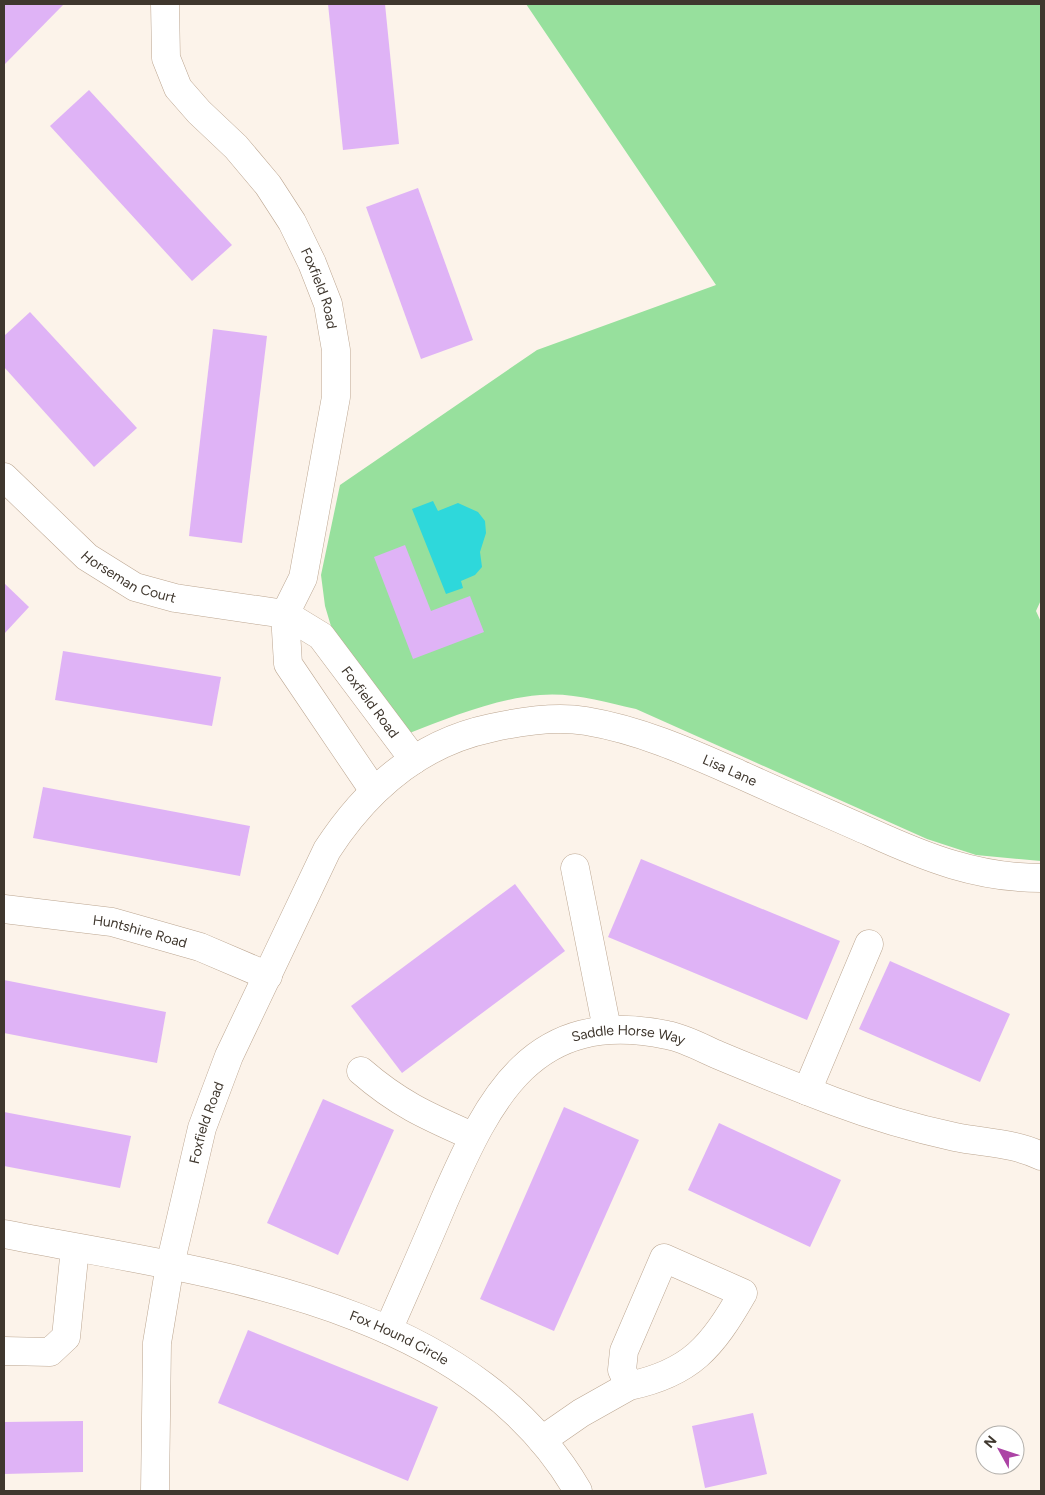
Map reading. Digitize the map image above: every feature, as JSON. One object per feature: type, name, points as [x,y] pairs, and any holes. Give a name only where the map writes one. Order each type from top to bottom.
[{"type":"street","name":"Foxfield Road","points":[[165,4],[166,58],[178,88],[199,112],[236,148],[268,185],[292,222],[312,263],[328,304],[336,350],[336,397],[303,578],[285,614],[288,664],[374,791]]},
{"type":"street","name":"Horseman Court","points":[[4,477],[87,557],[135,587],[175,598],[285,614]]},
{"type":"street","name":"Foxfield Road","points":[[155,1491],[157,1343],[170,1266],[202,1128],[229,1056],[326,850],[347,818],[374,791],[414,760],[321,636],[285,614]]},
{"type":"street","name":"Lisa Lane","points":[[414,760],[439,746],[474,732],[526,720],[584,721],[632,731],[681,748],[924,856],[972,872],[1022,878],[1041,878]]},
{"type":"street","points":[[575,868],[607,1029]]},
{"type":"street","name":"Huntshire Road","points":[[4,909],[120,924],[200,947],[268,976]]},
{"type":"street","points":[[807,1091],[869,944]]},
{"type":"street","name":"Saddle Horse Way","points":[[388,1330],[472,1136],[511,1078],[559,1042],[581,1033],[607,1029],[668,1035],[869,1114],[919,1129],[1032,1152]]},
{"type":"street","points":[[361,1071],[388,1094],[416,1111],[472,1136]]},
{"type":"street","name":"Fox Hound Circle","points":[[4,1234],[248,1283],[305,1300],[388,1330],[442,1358],[486,1388],[542,1440],[565,1469],[578,1491]]},
{"type":"street","points":[[4,1351],[50,1352],[66,1337],[75,1248]]},
{"type":"street","points":[[542,1440],[581,1414],[629,1386],[653,1381],[696,1358],[714,1341],[743,1294],[664,1258],[624,1351],[622,1370],[629,1386]]},
{"type":"green space","points":[[526,4],[1041,4],[1041,600],[1036,611],[1041,622],[1041,861],[976,855],[927,839],[636,709],[588,698],[552,694],[506,700],[440,721],[407,734],[333,633],[325,606],[321,575],[340,485],[537,350],[716,285]]},
{"type":"water","points":[[433,501],[438,511],[458,503],[478,512],[485,521],[486,533],[480,552],[482,567],[475,575],[461,581],[463,588],[446,594],[412,509]]},
{"type":"building","points":[[4,4],[64,4],[4,65]]},
{"type":"building","points":[[328,4],[385,4],[399,144],[343,150]]},
{"type":"building","points":[[89,90],[232,245],[192,281],[50,126]]},
{"type":"building","points":[[418,188],[473,340],[421,359],[366,207]]},
{"type":"building","points":[[30,312],[137,428],[94,467],[4,367],[4,336]]},
{"type":"building","points":[[213,329],[267,336],[242,543],[189,536]]},
{"type":"building","points":[[405,545],[431,611],[470,596],[484,632],[413,659],[374,557]]},
{"type":"building","points":[[4,583],[29,607],[4,634]]},
{"type":"building","points":[[63,651],[221,677],[212,726],[55,700]]},
{"type":"building","points":[[43,787],[250,826],[240,876],[33,838]]},
{"type":"building","points":[[641,859],[840,941],[807,1020],[608,937]]},
{"type":"building","points":[[515,884],[565,951],[402,1073],[351,1006]]},
{"type":"building","points":[[890,961],[1010,1014],[980,1082],[859,1029]]},
{"type":"building","points":[[4,980],[166,1012],[157,1063],[4,1033]]},
{"type":"building","points":[[323,1099],[394,1130],[338,1255],[267,1223]]},
{"type":"building","points":[[564,1107],[639,1140],[554,1331],[480,1299]]},
{"type":"building","points":[[4,1112],[131,1136],[120,1188],[4,1166]]},
{"type":"building","points":[[719,1123],[841,1180],[810,1247],[688,1190]]},
{"type":"building","points":[[248,1330],[438,1407],[408,1481],[218,1403]]},
{"type":"building","points":[[753,1413],[767,1474],[705,1488],[692,1426]]},
{"type":"building","points":[[83,1421],[83,1472],[4,1474],[4,1422]]}]
